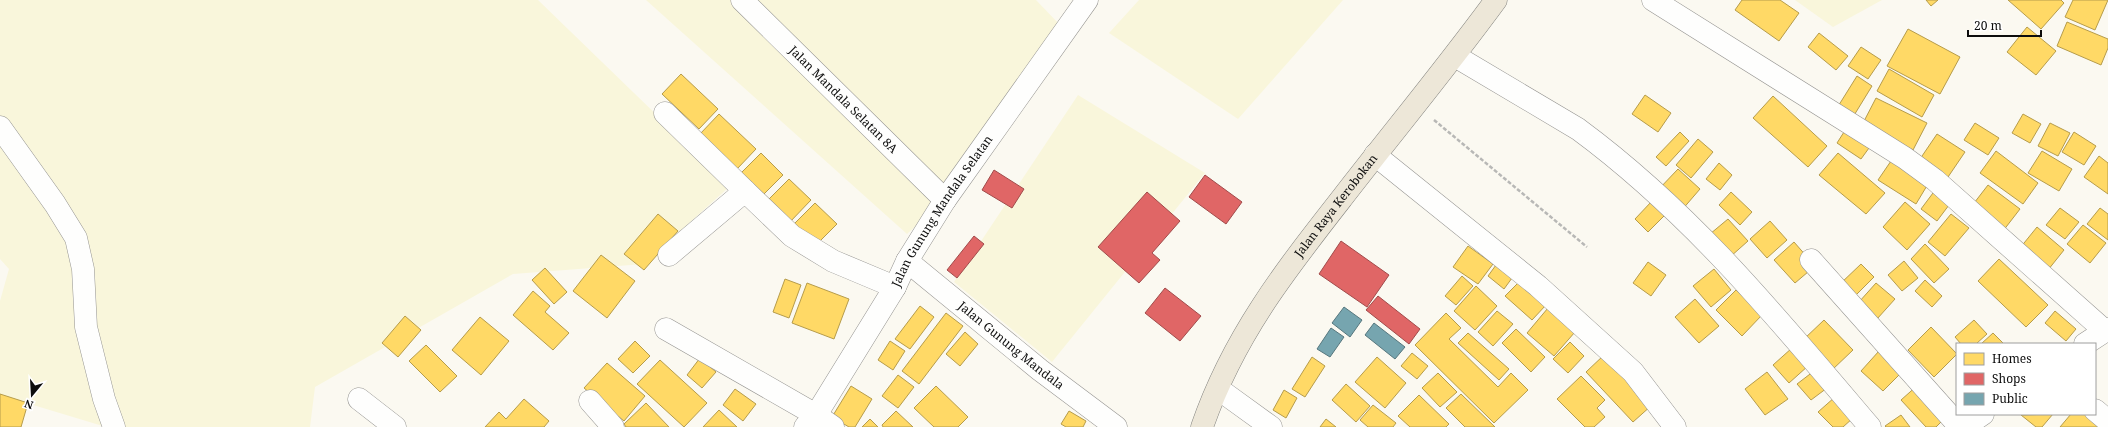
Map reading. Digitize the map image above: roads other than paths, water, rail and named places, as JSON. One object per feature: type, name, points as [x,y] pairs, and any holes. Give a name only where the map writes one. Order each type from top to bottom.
[{"type":"main road","name":"Jalan Raya Kerobokan","points":[[1202,427],[1234,351],[1263,302],[1375,155],[1455,56],[1496,0]]},
{"type":"street","name":"Jalan Mandala Selatan 8A","points":[[742,0],[945,200]]},
{"type":"street","name":"Jalan Gunung Mandala Selatan","points":[[818,423],[895,287],[907,261],[945,200],[1087,0]]},
{"type":"street","points":[[1653,0],[1906,158],[1934,180],[2107,330],[2087,343]]},
{"type":"street","points":[[1455,56],[1578,129],[1596,142],[1697,230],[1735,270],[1870,427]]},
{"type":"street","points":[[665,113],[792,236],[833,261],[895,287]]},
{"type":"street","points":[[0,127],[55,204],[76,238],[83,269],[86,327],[104,399],[114,427]]},
{"type":"street","points":[[1375,155],[1538,286],[1633,372],[1675,427]]},
{"type":"street","points":[[669,255],[745,191]]},
{"type":"street","points":[[1811,260],[1960,427]]},
{"type":"street","name":"Jalan Gunung Mandala","points":[[907,261],[1040,370],[1116,427]]},
{"type":"street","points":[[666,329],[818,423]]},
{"type":"street","points":[[1224,393],[1271,427]]},
{"type":"street","points":[[360,400],[395,427]]},
{"type":"street","points":[[590,401],[614,427]]},
{"type":"street","points":[[2096,411],[2108,421]]},
{"type":"street","points":[[1964,427],[1982,415]]}]
